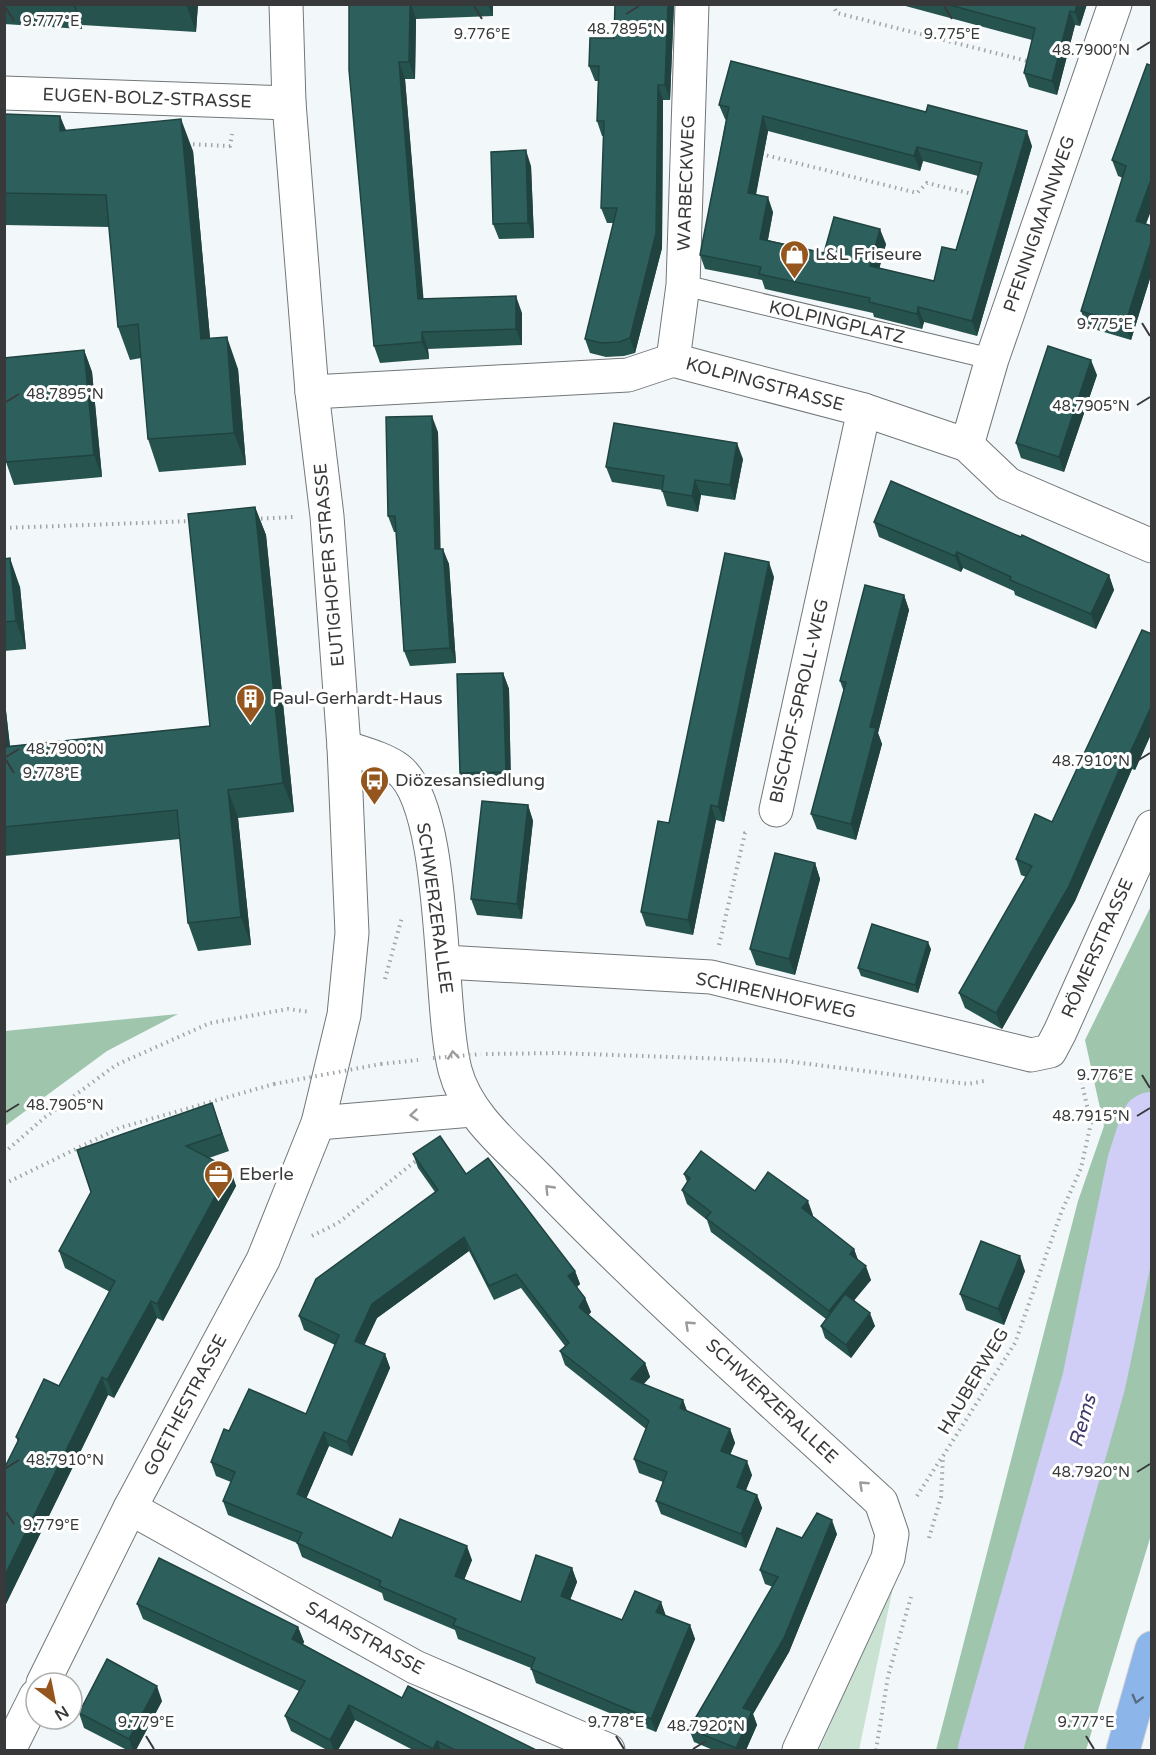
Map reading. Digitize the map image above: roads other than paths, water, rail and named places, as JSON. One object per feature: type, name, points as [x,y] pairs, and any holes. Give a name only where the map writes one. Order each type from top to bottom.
[{"type":"highway","points":[[1123,1750],[1152,1648]]},
{"type":"street","name":"EUTIGHOFER STRASSE","points":[[286,4],[290,103],[312,392],[327,516],[344,747],[352,933],[344,1015],[318,1123]]},
{"type":"street","name":"WARBECKWEG","points":[[673,360],[683,285],[692,4]]},
{"type":"street","name":"PFENNIGMANNWEG","points":[[967,445],[992,358],[1115,4]]},
{"type":"street","name":"EUGEN-BOLZ-STRASSE","points":[[4,93],[290,103]]},
{"type":"street","name":"KOLPINGSTRASSE","points":[[312,392],[628,375],[673,360],[864,410],[967,445],[1008,484],[1152,546]]},
{"type":"street","name":"BISCHOF-SPROLL-WEG","points":[[776,810],[864,410]]},
{"type":"street","name":"SCHWERZERALLEE","points":[[344,747],[381,760],[399,770],[418,796],[430,845],[455,1070],[472,1110],[598,1241],[881,1502],[892,1534],[888,1558],[799,1750]]},
{"type":"street","name":"RÖMERSTRASSE","points":[[1030,1055],[1050,1051],[1152,827]]},
{"type":"street","name":"SCHIRENHOFWEG","points":[[444,962],[711,977],[1030,1055]]},
{"type":"street","points":[[318,1123],[472,1110]]},
{"type":"street","name":"GOETHESTRASSE","points":[[48,1671],[130,1508],[263,1260],[318,1123]]},
{"type":"street","name":"SAARSTRASSE","points":[[130,1508],[415,1667],[608,1750]]},
{"type":"street","points":[[9,1750],[24,1720]]},
{"type":"lane","name":"KOLPINGPLATZ","points":[[683,285],[992,358]]},
{"type":"waterway","name":"Rems","points":[[990,1750],[1094,1381],[1139,1164],[1152,1124]]},
{"type":"place","name":"L&L Friseure","points":[[794,280]]},
{"type":"place","name":"Paul-Gerhardt-Haus","points":[[251,724]]},
{"type":"place","name":"Diözesansiedlung","points":[[374,806]]},
{"type":"place","name":"Eberle","points":[[218,1200]]}]
